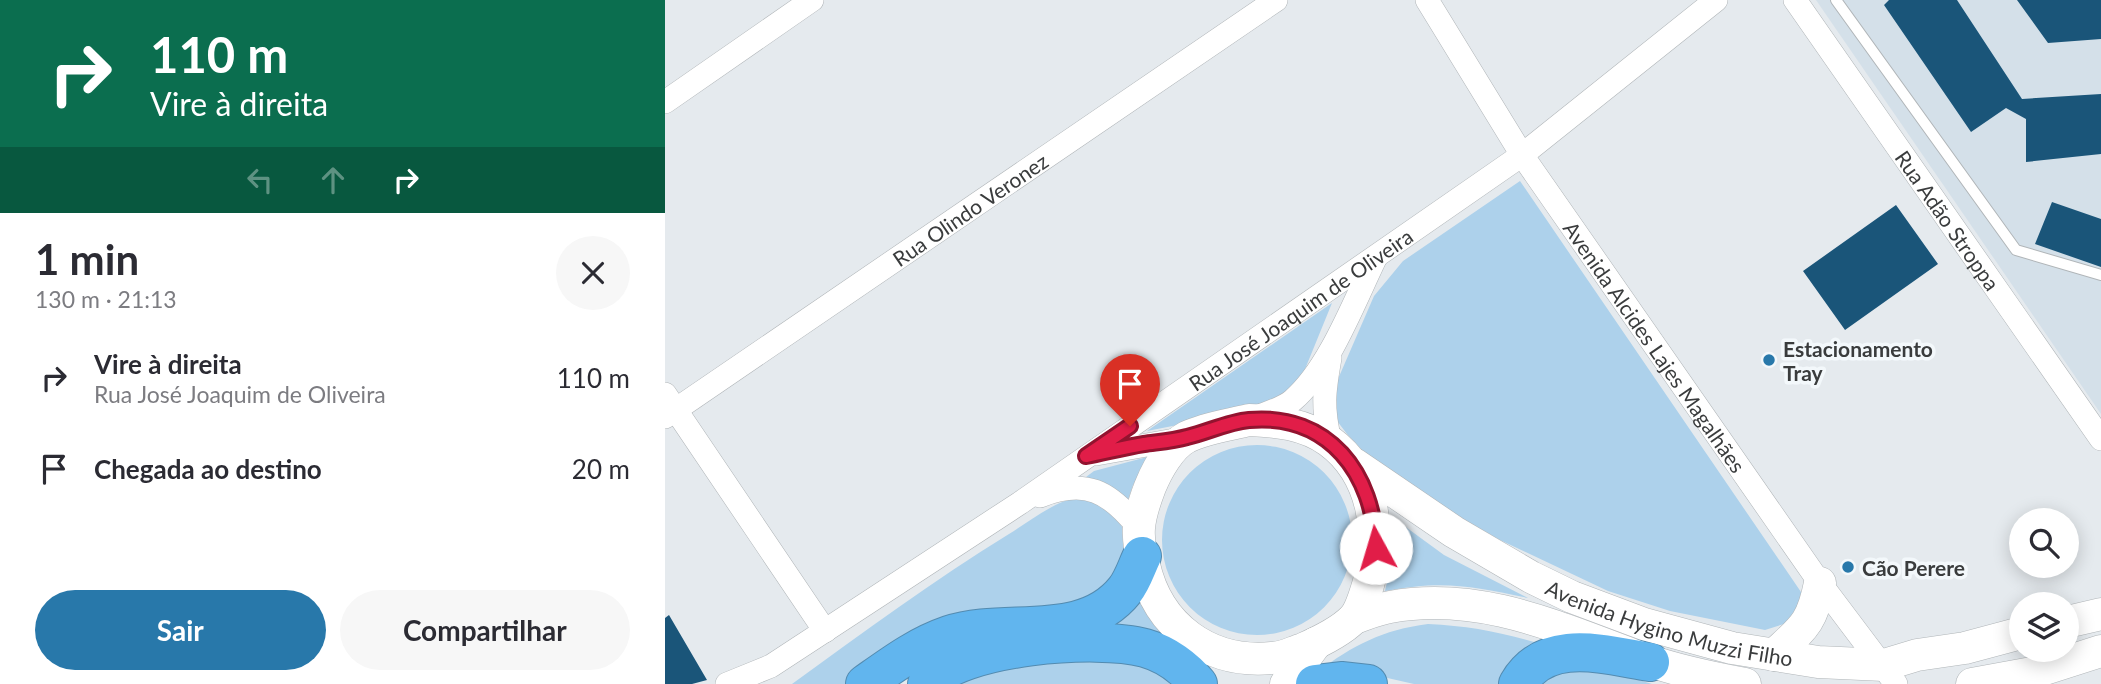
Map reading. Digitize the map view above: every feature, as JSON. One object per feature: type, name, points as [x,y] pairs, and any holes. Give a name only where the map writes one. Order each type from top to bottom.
[{"type":"highway","points":[[865,684],[918,648],[949,635],[980,627],[1061,623],[1089,618],[1111,605],[1127,588],[1140,542]]},
{"type":"highway","points":[[927,684],[953,665],[982,654],[1009,649],[1100,643],[1147,649],[1186,670],[1200,684]]},
{"type":"highway","points":[[1518,684],[1538,661],[1560,652],[1582,652],[1650,662]]},
{"type":"highway","points":[[1315,684],[1341,681],[1368,684]]},
{"type":"main road","points":[[1182,632],[1217,652],[1248,659],[1276,658],[1316,643],[1354,618],[1372,570],[1376,548],[1375,526],[1368,496],[1340,451],[1305,428],[1278,421],[1249,420],[1186,438],[1166,458],[1154,476],[1145,500],[1140,542],[1148,583],[1162,610],[1182,632],[1194,656],[1200,684]]},
{"type":"main road","name":"Avenida Hygino Muzzi Filho","points":[[1340,451],[1454,532],[1531,577],[1572,597],[1644,624],[1732,648],[1890,675],[1917,655],[1965,648],[2009,636]]},
{"type":"main road","points":[[1774,655],[1805,627],[1815,609],[1821,583]]},
{"type":"main road","name":"Avenida Hygino Muzzi Filho","points":[[1354,618],[1388,607],[1421,603],[1493,607],[1532,617],[1650,662],[1745,684]]},
{"type":"main road","points":[[2079,619],[2101,614]]},
{"type":"main road","points":[[1286,684],[1316,643]]},
{"type":"main road","points":[[1972,684],[2032,673],[2101,651]]},
{"type":"street","points":[[665,102],[812,0]]},
{"type":"street","name":"Rua Olindo Veronez","points":[[669,406],[1276,0]]},
{"type":"street","name":"Avenida Alcides Lajes Magalhães","points":[[1427,0],[1522,155],[1821,583],[1890,675]]},
{"type":"street","name":"Rua José Joaquim de Oliveira","points":[[727,684],[771,666],[1020,503],[1522,155],[1716,0]]},
{"type":"street","name":"Rua Adão Stroppa","points":[[1795,0],[2101,439]]},
{"type":"street","points":[[1249,420],[1291,402],[1307,385],[1333,345],[1376,256]]},
{"type":"street","points":[[1333,345],[1323,394],[1323,415],[1340,451]]},
{"type":"street","points":[[669,406],[825,631]]},
{"type":"street","points":[[1086,456],[1186,438]]},
{"type":"street","points":[[1020,503],[1059,488],[1093,489],[1108,496],[1125,511],[1140,542]]},
{"type":"lane","points":[[1836,0],[2016,250],[2101,275]]},
{"type":"shaded area","points":[[1816,0],[2101,0],[2101,414]]},
{"type":"shaded area","points":[[1520,181],[1801,592],[1803,602],[1787,623],[1765,630],[1670,611],[1608,591],[1500,540],[1451,512],[1365,453],[1334,417],[1338,379],[1374,296],[1403,261]]},
{"type":"shaded area","points":[[1332,303],[1301,379],[1276,401],[1147,431]]},
{"type":"shaded area","points":[[1257,445],[1293,452],[1324,473],[1345,504],[1352,540],[1345,576],[1324,607],[1293,628],[1257,635],[1221,628],[1190,607],[1169,576],[1162,540],[1169,504],[1190,473],[1221,452]]},
{"type":"shaded area","points":[[1151,456],[1133,485],[1127,503],[1108,487],[1086,477],[1094,471]]},
{"type":"shaded area","points":[[1085,496],[1116,514],[1122,527],[1124,561],[1112,591],[850,684],[792,684],[899,607],[1036,516],[1055,505]]},
{"type":"shaded area","points":[[1392,517],[1444,555],[1528,598],[1490,590],[1441,585],[1385,591],[1392,560]]},
{"type":"shaded area","points":[[1138,595],[1154,625],[1166,638],[1087,635]]},
{"type":"shaded area","points":[[1428,624],[1485,630],[1541,644],[1505,684],[1414,684],[1361,672],[1317,672],[1369,640],[1396,630]]},
{"type":"shaded area","points":[[1101,656],[1145,662],[1178,684],[949,684],[981,667]]},
{"type":"shaded area","points":[[1598,667],[1652,684],[1530,684],[1547,669]]},
{"type":"building","points":[[1889,0],[1957,0],[2022,99],[2101,94],[2101,154],[2026,162],[2026,119],[2006,108],[1971,132],[1884,5]]},
{"type":"building","points":[[2017,0],[2101,0],[2101,39],[2048,43]]},
{"type":"building","points":[[2052,202],[2101,219],[2101,267],[2035,244]]},
{"type":"building","points":[[1896,205],[1938,264],[1845,330],[1803,271]]},
{"type":"building","points":[[669,615],[707,680],[692,684],[665,684],[665,618]]},
{"type":"place","name":"Estacionamento Tray","points":[[1769,360]]},
{"type":"place","name":"Cão Perere","points":[[1848,567]]},
{"type":"route","points":[[1130,426],[1086,456],[1186,438],[1249,420],[1278,421],[1305,428],[1330,441],[1350,461],[1368,496],[1375,526],[1376,548]]}]
